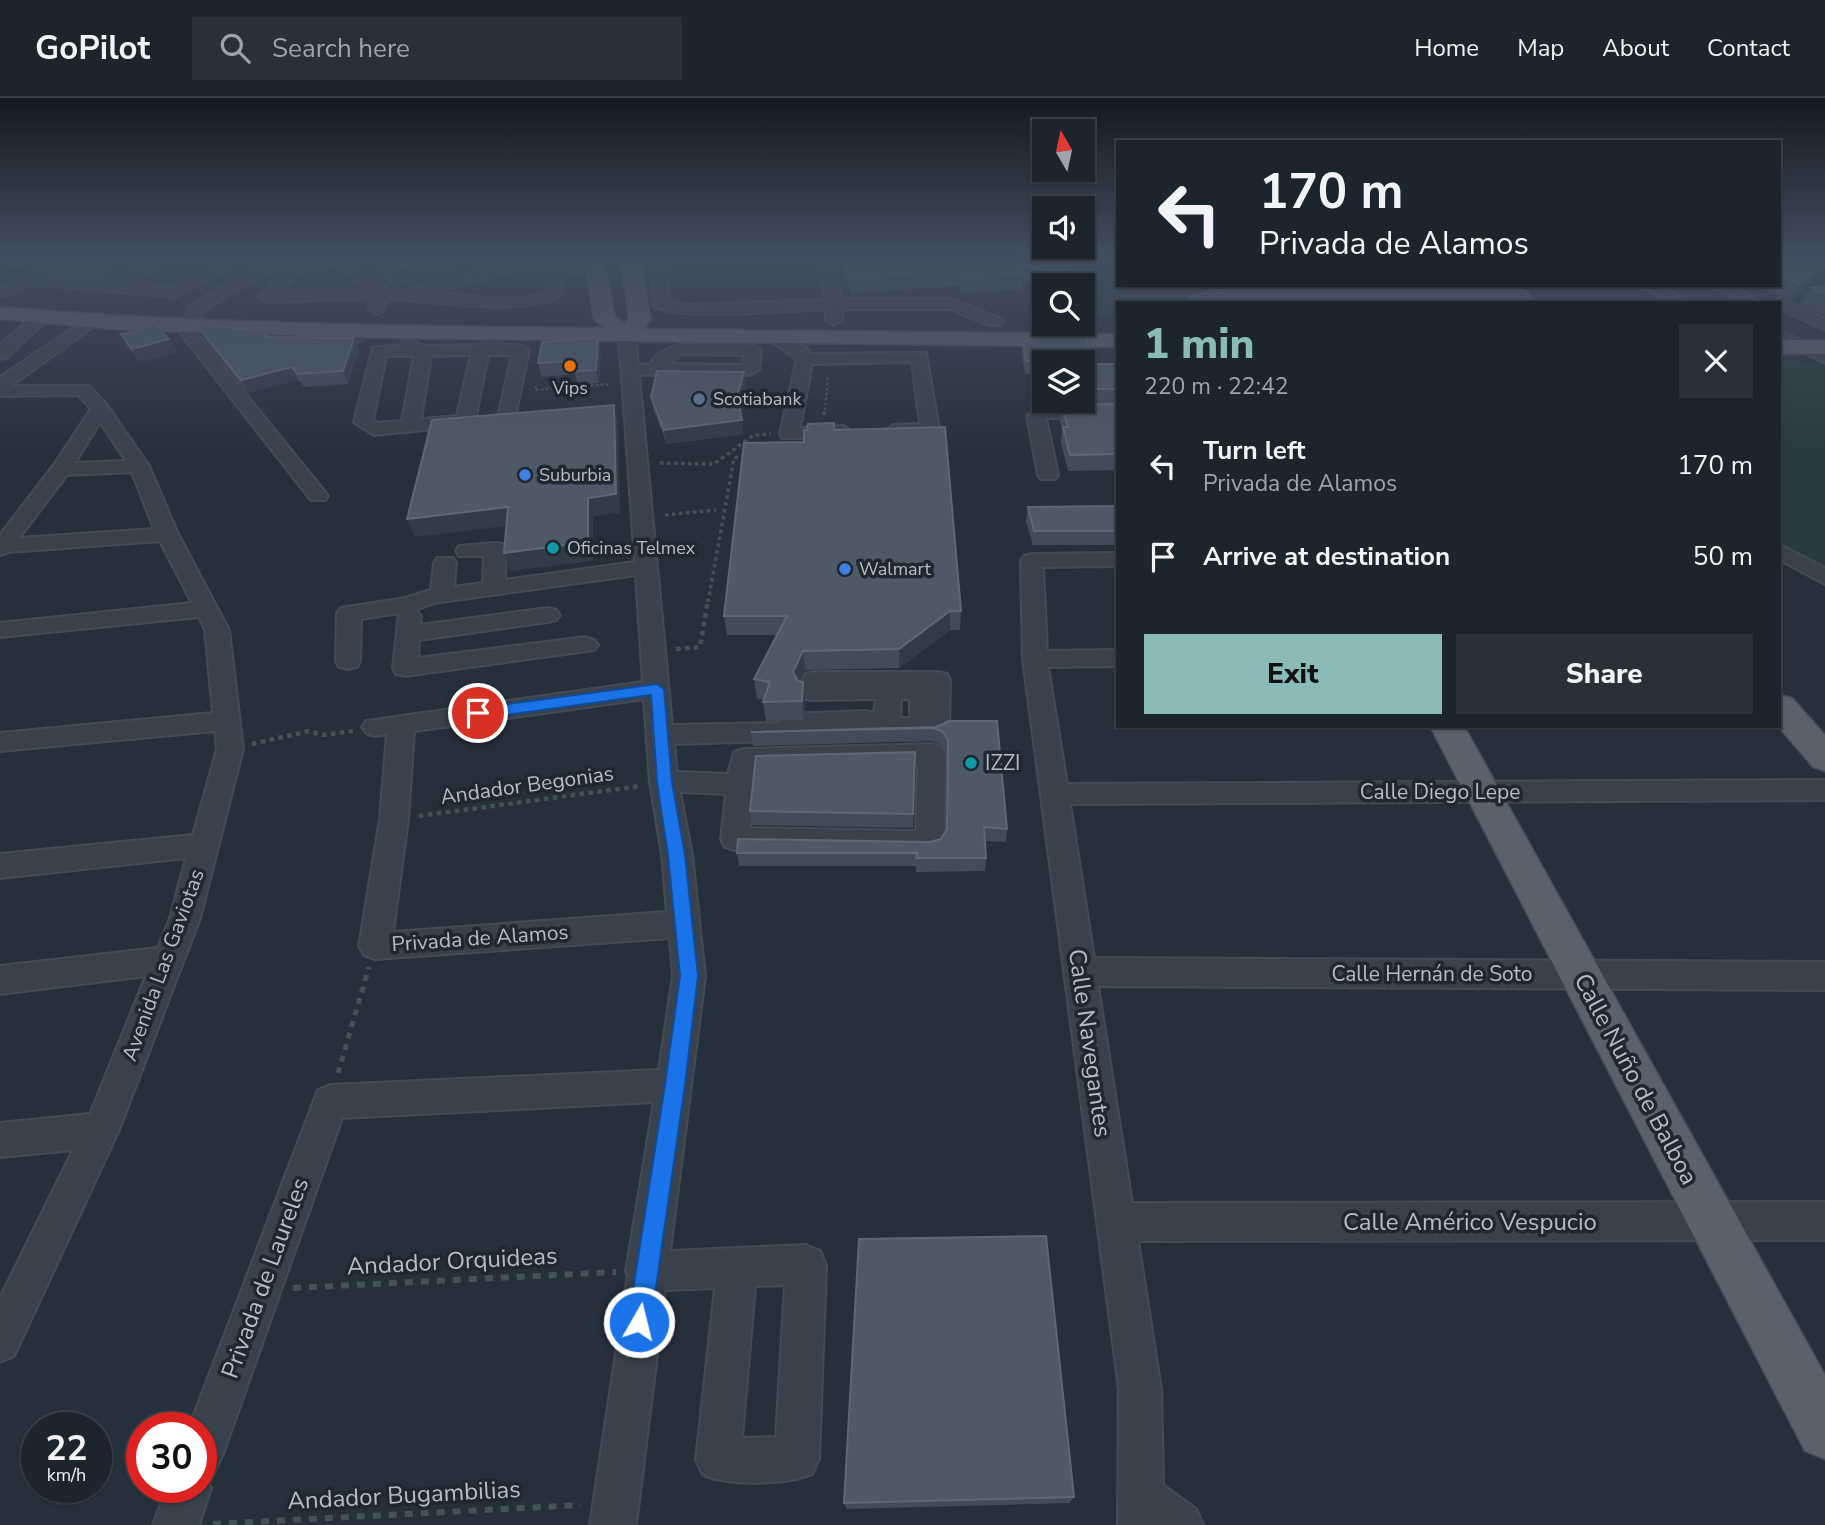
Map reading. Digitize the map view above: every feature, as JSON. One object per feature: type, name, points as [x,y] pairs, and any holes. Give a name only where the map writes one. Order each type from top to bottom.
[{"type":"main road","points":[[98,323],[125,329],[161,323]]},
{"type":"main road","points":[[273,323],[363,331],[509,334],[663,323]]},
{"type":"main road","points":[[600,323],[624,325],[683,343],[752,344],[777,338],[1116,341]]},
{"type":"main road","points":[[1781,327],[1825,326]]},
{"type":"main road","points":[[1786,350],[1825,355]]},
{"type":"main road","points":[[1781,707],[1825,758]]},
{"type":"main road","name":"Calle Nuño de Balboa","points":[[1448,728],[1825,1431]]},
{"type":"street","points":[[0,354],[34,323]]},
{"type":"street","points":[[0,385],[89,323]]},
{"type":"street","points":[[192,323],[189,334],[318,496]]},
{"type":"street","points":[[614,1514],[689,976],[677,855],[664,782],[655,650],[624,325]]},
{"type":"street","points":[[387,332],[423,353]]},
{"type":"street","points":[[0,333],[20,335]]},
{"type":"street","points":[[480,351],[509,334]]},
{"type":"street","points":[[777,338],[801,352],[805,359]]},
{"type":"street","points":[[632,388],[683,343]]},
{"type":"street","points":[[632,388],[750,370],[752,344]]},
{"type":"street","points":[[486,419],[521,350],[423,353],[379,351],[363,422],[374,429],[532,416]]},
{"type":"street","points":[[480,351],[486,419]]},
{"type":"street","points":[[410,427],[423,353]]},
{"type":"street","points":[[920,357],[930,429],[772,435],[805,359],[920,357]]},
{"type":"street","name":"Avenida Las Gaviotas","points":[[0,391],[83,390],[100,408],[139,466],[167,534],[217,630],[229,735],[206,845],[185,918],[101,1130],[1,1338]]},
{"type":"street","points":[[1,547],[61,469],[100,408]]},
{"type":"street","points":[[1048,474],[1036,416],[1043,412],[1116,412]]},
{"type":"street","points":[[61,469],[139,466]]},
{"type":"street","points":[[1,547],[167,534]]},
{"type":"street","points":[[467,551],[495,549],[494,588]]},
{"type":"street","points":[[1781,552],[1825,577]]},
{"type":"street","name":"Calle Navegantes","points":[[1116,559],[1032,561],[1035,659],[1140,1389],[1141,1511]]},
{"type":"street","points":[[442,596],[445,563]]},
{"type":"street","points":[[348,662],[349,613],[409,605],[442,596],[645,567]]},
{"type":"street","points":[[409,605],[405,668],[586,645]]},
{"type":"street","points":[[0,630],[206,610]]},
{"type":"street","points":[[408,634],[548,615]]},
{"type":"street","points":[[1035,659],[1116,658]]},
{"type":"street","points":[[661,732],[865,725],[936,729],[938,680],[814,680],[811,692],[879,691],[865,725]]},
{"type":"street","points":[[388,726],[657,689]]},
{"type":"street","name":"Privada de Alamos","points":[[388,726],[394,819],[375,946],[682,924]]},
{"type":"street","points":[[0,742],[229,735]]},
{"type":"street","points":[[932,754],[930,842],[735,839],[740,784],[743,759],[932,754]]},
{"type":"street","points":[[664,782],[740,784]]},
{"type":"street","name":"Calle Diego Lepe","points":[[1055,793],[1825,790]]},
{"type":"street","points":[[0,866],[206,845]]},
{"type":"street","points":[[0,980],[168,960]]},
{"type":"street","name":"Calle Hernán de Soto","points":[[1082,972],[1825,976]]},
{"type":"street","points":[[330,1102],[675,1085]]},
{"type":"street","name":"Privada de Laureles","points":[[216,1412],[330,1102]]},
{"type":"street","points":[[0,1140],[101,1130]]},
{"type":"street","name":"Calle Américo Vespucio","points":[[1115,1222],[1825,1222]]},
{"type":"street","points":[[646,1270],[806,1265],[797,1459],[718,1460],[737,1268]]},
{"type":"street","points":[[176,1525],[184,1503]]},
{"type":"street","points":[[1141,1511],[1180,1525]]},
{"type":"path","points":[[537,378],[535,390],[632,388]]},
{"type":"path","points":[[638,463],[714,464],[733,456],[745,456],[772,435]]},
{"type":"path","points":[[733,456],[747,458]]},
{"type":"path","points":[[655,650],[700,648],[733,456]]},
{"type":"path","points":[[643,517],[716,510]]},
{"type":"path","points":[[229,735],[309,731],[323,735],[388,726]]},
{"type":"path","name":"Andador Begonias","points":[[394,819],[664,782]]},
{"type":"path","points":[[330,1102],[375,946]]},
{"type":"path","name":"Andador Orquideas","points":[[260,1290],[646,1270]]},
{"type":"path","name":"Andador Bugambilias","points":[[208,1524],[614,1514]]},
{"type":"shaded area","points":[[1781,359],[1812,363],[1825,368],[1825,577],[1781,551]]},
{"type":"building","points":[[153,323],[169,339],[132,349],[121,334],[139,331]]},
{"type":"building","points":[[196,324],[261,331],[272,337],[354,338],[343,371],[298,374],[292,367],[241,380]]},
{"type":"building","points":[[1034,336],[1085,336],[1089,350],[1032,350],[1032,361],[1026,361],[1023,342]]},
{"type":"building","points":[[598,338],[596,370],[574,371],[576,361],[538,363],[542,342]]},
{"type":"building","points":[[1095,364],[1116,364],[1116,389],[1095,389]]},
{"type":"building","points":[[657,371],[744,372],[737,396],[742,420],[664,430],[651,397]]},
{"type":"building","points":[[1095,404],[1116,404],[1116,454],[1070,455],[1063,427],[1068,427],[1064,413],[1095,413]]},
{"type":"building","name":"Suburbia","points":[[614,405],[616,494],[588,498],[588,542],[504,553],[508,507],[407,519],[432,420]]},
{"type":"building","name":"Walmart","points":[[834,423],[834,430],[945,427],[961,611],[950,611],[899,649],[803,651],[793,672],[798,681],[803,682],[802,701],[763,702],[770,682],[754,679],[787,616],[724,616],[744,443],[804,442],[804,430],[807,430],[808,424]]},
{"type":"building","points":[[1116,506],[1116,531],[1034,531],[1028,507]]},
{"type":"building","points":[[949,721],[997,721],[1007,829],[984,827],[986,858],[916,858],[917,853],[737,853],[738,839],[930,842],[941,839],[947,829],[948,740],[942,731],[932,728],[751,732],[936,727]]},
{"type":"building","points":[[915,752],[913,814],[750,811],[756,756]]},
{"type":"building","points":[[1046,1236],[1074,1497],[844,1503],[859,1239]]},
{"type":"place","name":"Vips","points":[[570,366]]},
{"type":"place","name":"Scotiabank","points":[[699,399]]},
{"type":"place","name":"Suburbia","points":[[525,475]]},
{"type":"place","name":"Oficinas Telmex","points":[[553,548]]},
{"type":"place","name":"Walmart","points":[[845,569]]},
{"type":"place","name":"IZZI","points":[[971,763]]},
{"type":"route","points":[[478,713],[657,689],[664,782],[677,855],[689,976],[639,1322]]}]
